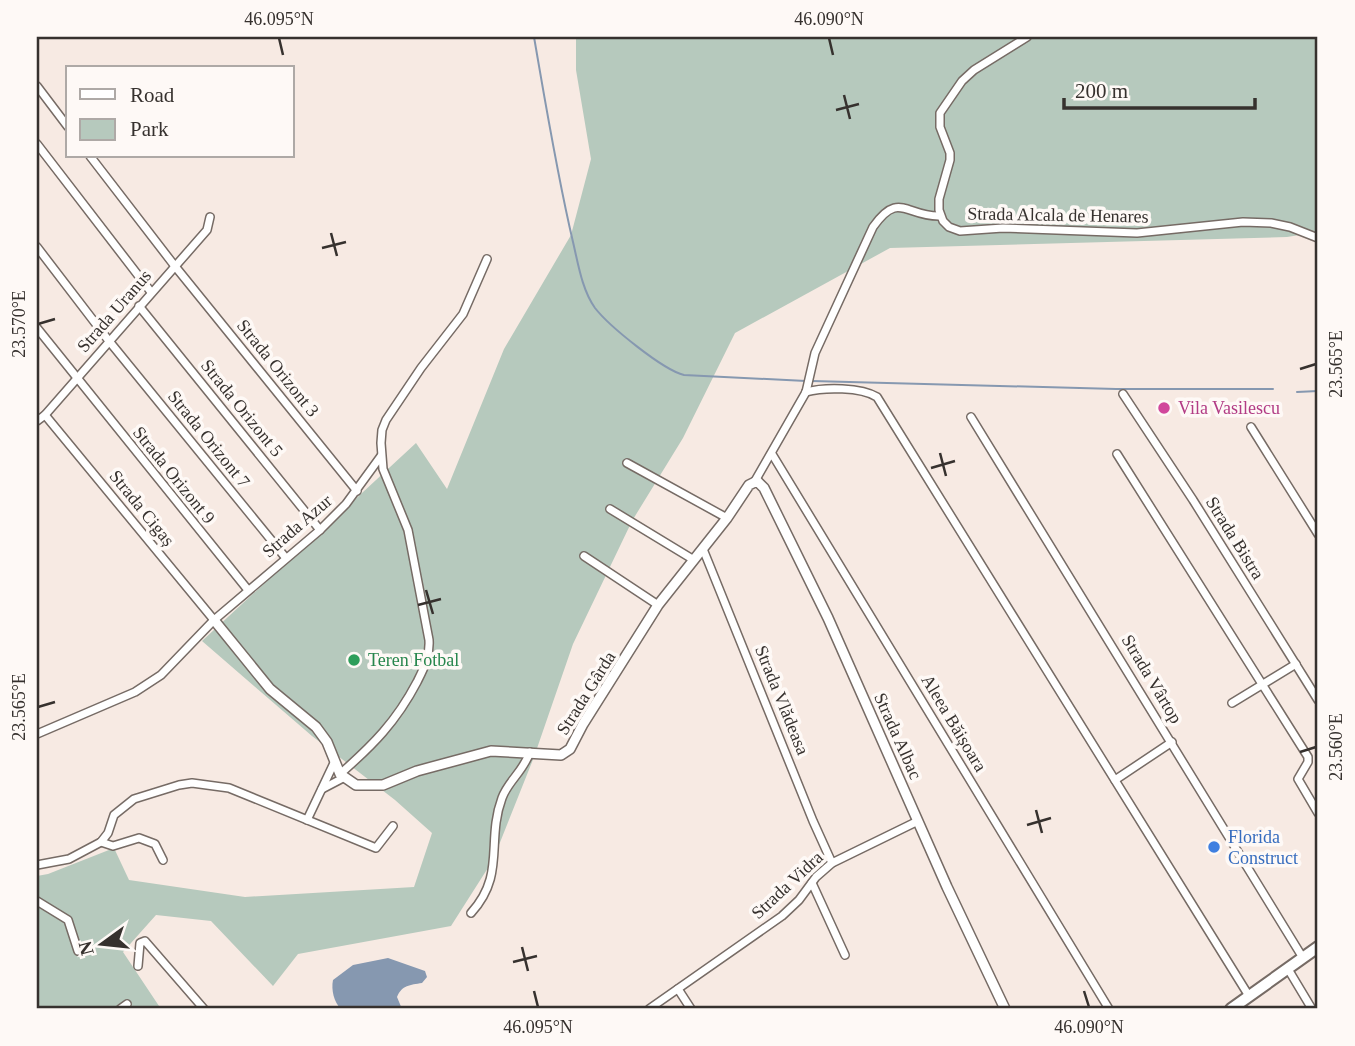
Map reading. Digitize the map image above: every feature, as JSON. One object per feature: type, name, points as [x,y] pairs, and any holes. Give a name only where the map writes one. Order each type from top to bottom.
[{"type":"main road","points":[[1231,1009],[1318,947]]},
{"type":"street","points":[[940,216],[939,200],[950,153],[940,127],[940,113],[962,81],[974,70],[1027,37]]},
{"type":"street","points":[[37,86],[66,124]]},
{"type":"street","points":[[37,144],[151,292]]},
{"type":"street","name":"Strada Orizont 3","points":[[92,158],[174,265],[357,491]]},
{"type":"street","name":"Strada Alcala de Henares","points":[[808,377],[815,353],[873,227],[883,213],[892,208],[901,207],[940,216],[949,227],[960,230],[1003,228],[1137,233],[1257,223],[1290,227],[1318,238]]},
{"type":"street","name":"Strada Uranus","points":[[37,421],[207,230],[210,217]]},
{"type":"street","name":"Strada Orizont 7","points":[[37,247],[109,341],[285,557]]},
{"type":"street","name":"Strada Azur","points":[[37,734],[91,713],[148,685],[214,620],[320,530],[357,491],[381,456],[382,430],[386,420],[421,368],[463,314],[487,259]]},
{"type":"street","name":"Strada Orizont 5","points":[[139,306],[320,530]]},
{"type":"street","name":"Strada Orizont 9","points":[[37,328],[248,590]]},
{"type":"street","name":"Strada Gârda","points":[[341,776],[356,785],[383,786],[417,771],[491,751],[530,751],[556,756],[570,749],[658,605],[727,517],[742,493],[755,481],[806,389],[808,377]]},
{"type":"street","points":[[806,389],[863,391],[877,397],[1249,996]]},
{"type":"street","name":"Strada Bistra","points":[[1123,394],[1318,700]]},
{"type":"street","name":"Strada Cigaș","points":[[45,415],[214,620]]},
{"type":"street","name":"Strada Vârtop","points":[[971,417],[1303,958]]},
{"type":"street","points":[[1251,427],[1318,534]]},
{"type":"street","name":"Aleea Băișoara","points":[[772,454],[1109,1009]]},
{"type":"street","points":[[1117,454],[1308,757],[1298,779],[1318,813]]},
{"type":"street","points":[[321,789],[341,776],[387,730],[404,707],[428,657],[429,640],[408,530],[383,469],[381,456]]},
{"type":"street","points":[[627,463],[727,517]]},
{"type":"street","name":"Strada Albac","points":[[755,481],[762,484],[828,618],[1004,1009]]},
{"type":"street","points":[[610,509],[694,560]]},
{"type":"street","name":"Strada Vlădeasa","points":[[703,549],[832,863]]},
{"type":"street","points":[[584,556],[658,605]]},
{"type":"street","points":[[214,620],[270,689],[316,727],[327,743],[341,776]]},
{"type":"street","points":[[1232,703],[1296,664]]},
{"type":"street","points":[[1115,780],[1172,742]]},
{"type":"street","points":[[471,913],[482,901],[492,874],[495,827],[502,796],[525,766],[530,751]]},
{"type":"street","points":[[307,820],[334,763]]},
{"type":"street","points":[[39,863],[69,859],[101,842],[119,809],[145,795],[192,783],[229,788],[376,848],[393,826]]},
{"type":"street","name":"Strada Vidra","points":[[649,1009],[782,916],[832,863],[918,821]]},
{"type":"street","points":[[101,842],[113,846],[139,838],[155,844],[163,860]]},
{"type":"street","points":[[812,883],[845,955]]},
{"type":"street","points":[[37,901],[68,920],[78,951]]},
{"type":"street","points":[[138,966],[140,943],[145,941],[204,1009]]},
{"type":"street","points":[[1287,969],[1312,1009]]},
{"type":"street","points":[[678,989],[691,1009]]},
{"type":"street","points":[[120,1009],[127,1004]]},
{"type":"green space","points":[[576,37],[1318,37],[1318,232],[1287,237],[890,248],[735,333],[683,438],[632,521],[573,644],[534,757],[493,860],[451,926],[298,954],[273,986],[211,921],[156,915],[123,952],[161,1009],[37,1009],[37,876],[114,848],[129,880],[245,897],[414,887],[432,833],[395,800],[312,736],[202,641],[416,443],[447,489],[504,349],[571,235],[591,159],[576,70]]},
{"type":"water","points":[[388,958],[425,971],[427,977],[422,983],[401,990],[397,997],[402,1009],[341,1009],[334,996],[333,980],[353,965]]},
{"type":"waterway","points":[[534,37],[567,216],[581,276],[595,308],[637,346],[663,365],[684,375],[806,381]]},
{"type":"waterway","points":[[812,381],[1116,389],[1273,389]]},
{"type":"waterway","points":[[1297,392],[1318,391]]},
{"type":"place","name":"Vila Vasilescu","points":[[1164,408]]},
{"type":"place","name":"Teren Fotbal","points":[[354,660]]},
{"type":"place","name":"Florida Construct","points":[[1214,847]]}]
